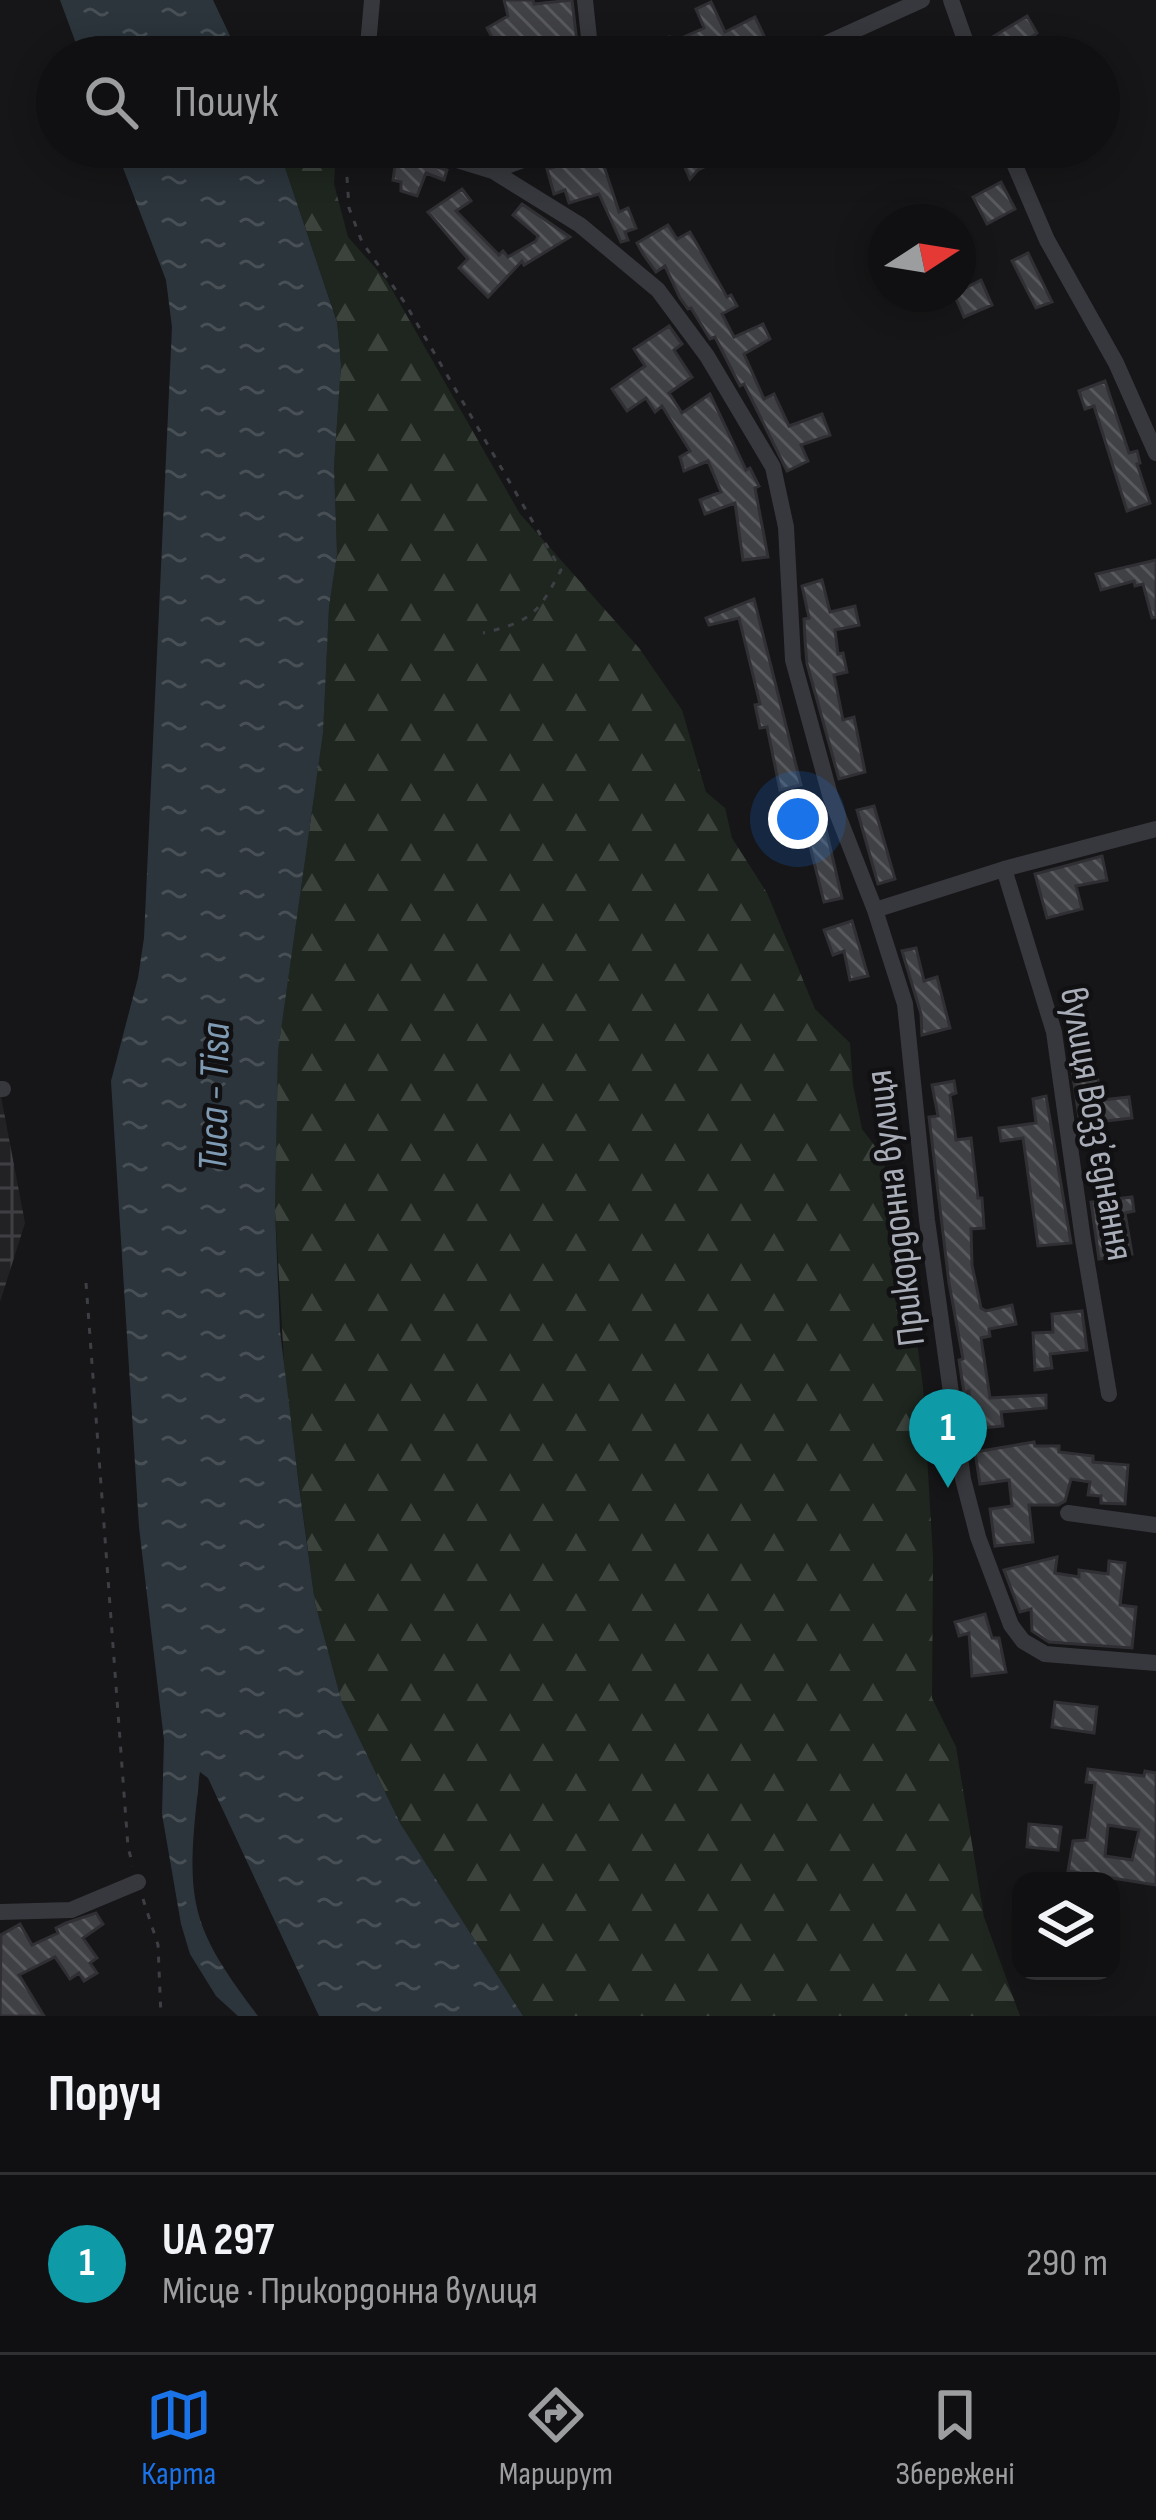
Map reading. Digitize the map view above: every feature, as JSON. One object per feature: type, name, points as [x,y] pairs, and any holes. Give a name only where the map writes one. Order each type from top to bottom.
[{"type":"street","points":[[369,36],[372,0]]},
{"type":"street","points":[[585,0],[589,36]]},
{"type":"street","points":[[842,36],[922,0]]},
{"type":"street","points":[[951,0],[964,36]]},
{"type":"street","name":"Прикордонна вулиця","points":[[483,168],[580,225],[658,290],[707,356],[773,467],[786,527],[793,660],[830,795],[905,1004],[927,1220],[963,1479],[999,1600],[1010,1625],[1034,1649],[1156,1663]]},
{"type":"street","points":[[493,171],[501,168]]},
{"type":"street","points":[[1016,168],[1047,240],[1116,363],[1156,453]]},
{"type":"street","points":[[875,910],[1004,869],[1156,829]]},
{"type":"street","name":"вулиця Воззʼєднання","points":[[1004,869],[1054,1032],[1109,1394]]},
{"type":"street","points":[[1068,1513],[1156,1526]]},
{"type":"street","points":[[0,1912],[60,1912],[138,1882]]},
{"type":"path","points":[[347,168],[350,208],[362,242],[405,303],[561,570],[541,607],[516,625],[483,633]]},
{"type":"path","points":[[86,1282],[128,1847],[158,1945],[160,2016]]},
{"type":"shaded area","points":[[0,1091],[25,1223],[0,1302]]},
{"type":"green space","points":[[285,168],[335,168],[334,184],[348,237],[387,281],[520,514],[639,648],[682,710],[706,792],[725,808],[732,838],[767,893],[815,1009],[850,1043],[862,1129],[881,1154],[897,1211],[923,1387],[933,1557],[932,1698],[956,1747],[984,1917],[1020,2016],[523,2016],[400,1823],[342,1703],[315,1603],[285,1378],[275,1211],[278,1050],[323,733],[329,607],[337,554],[334,466],[341,365],[337,321]]},
{"type":"water","points":[[60,0],[213,0],[230,36],[73,36]]},
{"type":"water","name":"Тиса - Tisa","points":[[123,168],[285,168],[337,322],[341,365],[334,466],[337,554],[329,607],[323,733],[278,1051],[275,1211],[280,1331],[299,1486],[315,1603],[342,1703],[400,1823],[523,2016],[319,2016],[208,1778],[200,1772],[192,1866],[199,1916],[220,1961],[258,2016],[238,2016],[216,1996],[190,1954],[181,1924],[162,1814],[164,1740],[139,1527],[111,1081],[144,938],[172,327],[166,280]]},
{"type":"building","points":[[504,0],[533,0],[534,4],[572,0],[576,36],[491,36],[487,28],[508,16]]},
{"type":"building","points":[[711,2],[725,32],[755,17],[764,36],[686,36],[704,28],[696,9]]},
{"type":"building","points":[[1027,16],[1037,33],[1033,36],[994,36]]},
{"type":"building","points":[[395,168],[447,170],[444,180],[426,173],[417,196],[401,191],[401,182],[393,180]]},
{"type":"building","points":[[605,168],[619,212],[628,208],[636,228],[625,232],[628,240],[621,242],[599,194],[569,203],[565,190],[554,194],[547,169]]},
{"type":"building","points":[[1001,182],[1015,209],[987,224],[973,197]]},
{"type":"building","points":[[462,189],[471,201],[456,211],[499,255],[503,251],[508,257],[536,241],[538,236],[513,215],[522,204],[570,237],[524,265],[522,261],[488,297],[459,268],[468,259],[428,212]]},
{"type":"building","points":[[668,225],[677,239],[690,232],[727,297],[731,295],[737,306],[722,314],[734,337],[763,324],[770,339],[744,354],[764,399],[774,394],[789,426],[822,414],[830,435],[801,445],[808,461],[787,471],[715,337],[710,339],[680,298],[665,266],[656,272],[643,254],[637,243]]},
{"type":"building","points":[[1028,253],[1052,302],[1036,308],[1012,261]]},
{"type":"building","points":[[981,280],[992,305],[976,312],[976,283]]},
{"type":"building","points":[[669,326],[682,344],[674,350],[692,377],[669,393],[682,413],[710,394],[746,470],[750,468],[759,486],[755,488],[768,557],[743,560],[735,503],[705,514],[700,500],[721,492],[708,461],[684,471],[680,457],[690,451],[662,406],[655,412],[646,398],[627,411],[612,389],[645,366],[634,349]]},
{"type":"building","points":[[1105,381],[1129,453],[1137,451],[1150,503],[1127,511],[1094,406],[1085,409],[1079,391]]},
{"type":"building","points":[[1156,560],[1156,617],[1152,618],[1143,584],[1135,586],[1134,581],[1101,590],[1096,574]]},
{"type":"building","points":[[822,580],[830,612],[855,606],[859,625],[835,630],[838,654],[843,653],[847,672],[834,675],[843,720],[854,717],[865,772],[839,779],[807,664],[804,619],[809,618],[802,586]]},
{"type":"building","points":[[754,599],[801,785],[780,790],[767,727],[760,728],[755,705],[760,704],[739,618],[709,625],[706,618]]},
{"type":"building","points":[[874,806],[895,879],[878,884],[857,810]]},
{"type":"building","points":[[825,825],[842,898],[824,902],[806,830]]},
{"type":"building","points":[[1102,856],[1107,880],[1076,886],[1082,909],[1047,918],[1035,874]]},
{"type":"building","points":[[852,921],[868,976],[850,980],[844,951],[833,955],[824,930]]},
{"type":"building","points":[[916,948],[924,981],[937,977],[950,1028],[922,1035],[921,1014],[902,951]]},
{"type":"building","points":[[1095,1066],[1102,1100],[1129,1097],[1132,1118],[1080,1124],[1072,1070]]},
{"type":"building","points":[[954,1081],[956,1093],[950,1095],[956,1140],[971,1138],[978,1198],[982,1198],[984,1228],[971,1229],[981,1308],[1012,1305],[1016,1324],[989,1329],[990,1336],[981,1338],[990,1398],[1046,1395],[1046,1408],[1001,1412],[1003,1426],[972,1429],[929,1117],[938,1116],[932,1085]]},
{"type":"building","points":[[1046,1096],[1071,1243],[1038,1246],[1023,1138],[1001,1141],[999,1128],[1036,1123],[1033,1099]]},
{"type":"building","points":[[1132,1197],[1134,1211],[1125,1213],[1132,1254],[1099,1259],[1091,1202]]},
{"type":"building","points":[[1082,1311],[1087,1350],[1050,1354],[1052,1368],[1035,1370],[1033,1333],[1053,1332],[1052,1314]]},
{"type":"building","points":[[1034,1442],[1035,1446],[1059,1446],[1059,1452],[1093,1456],[1093,1462],[1128,1465],[1125,1504],[1101,1503],[1101,1496],[1088,1495],[1090,1482],[1071,1479],[1065,1501],[1029,1505],[1033,1542],[995,1546],[990,1509],[1012,1506],[1009,1480],[980,1484],[975,1452]]},
{"type":"building","points":[[1057,1557],[1055,1573],[1079,1577],[1079,1570],[1108,1574],[1109,1561],[1125,1563],[1120,1605],[1136,1607],[1132,1648],[1049,1642],[1032,1631],[1031,1609],[1020,1612],[1004,1570]]},
{"type":"building","points":[[985,1614],[992,1638],[999,1638],[1006,1672],[972,1676],[969,1633],[959,1636],[955,1622]]},
{"type":"building","points":[[1055,1702],[1097,1707],[1094,1733],[1052,1727]]},
{"type":"building","points":[[1088,1769],[1144,1776],[1145,1771],[1156,1773],[1156,1885],[1120,1879],[1120,1872],[1068,1871],[1073,1841],[1087,1840],[1095,1783],[1086,1782]],"holes":[[[1108,1825],[1139,1830],[1132,1860],[1105,1856]]]},
{"type":"building","points":[[1029,1824],[1061,1827],[1058,1850],[1027,1847]]},
{"type":"building","points":[[96,1913],[103,1924],[83,1938],[97,1958],[90,1963],[97,1973],[84,1981],[79,1973],[70,1979],[55,1957],[19,1975],[44,2016],[0,2016],[1,1935],[20,1924],[32,1945],[58,1933],[56,1928],[66,1923]]},
{"type":"place","name":"UA 297","points":[[948,1488]]}]
